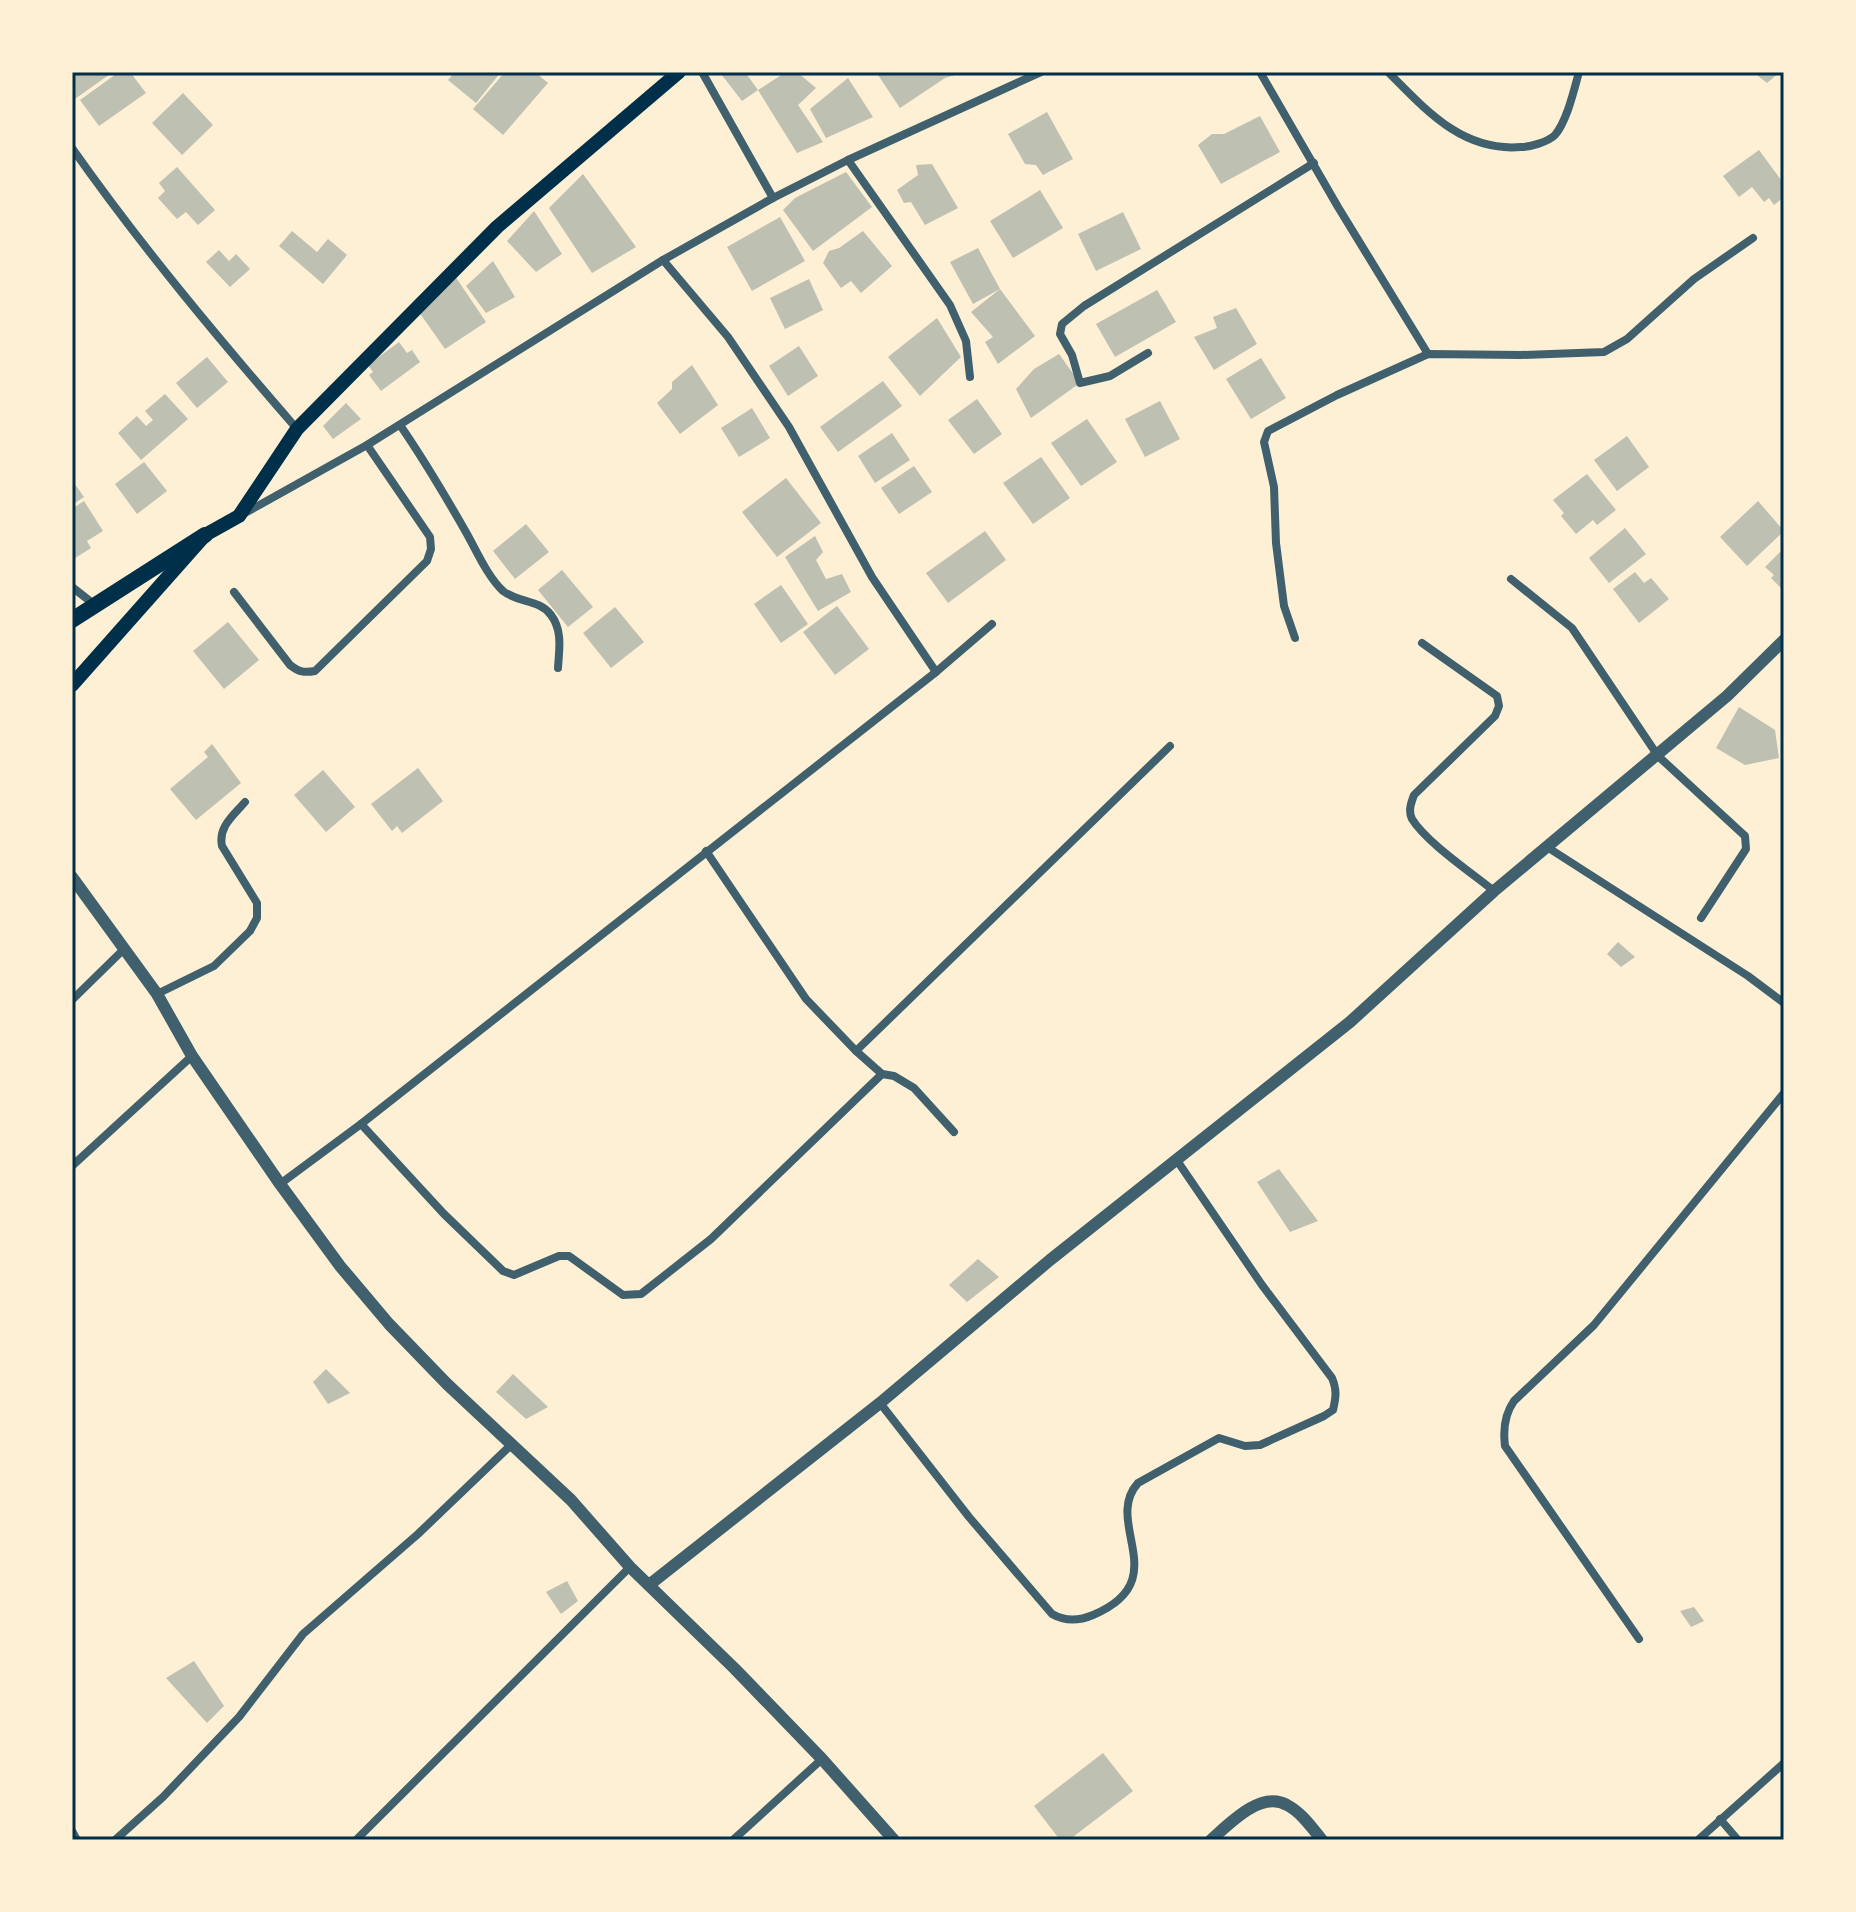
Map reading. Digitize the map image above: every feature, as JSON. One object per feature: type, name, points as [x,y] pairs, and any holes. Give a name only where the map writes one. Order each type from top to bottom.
[{"type":"main road","points":[[72,620],[239,516],[297,429],[497,227],[679,72]]},
{"type":"main road","points":[[72,685],[205,535]]},
{"type":"street","points":[[702,72],[773,198]]},
{"type":"street","points":[[239,516],[367,445],[663,260],[773,198],[848,160],[1041,72]]},
{"type":"street","points":[[1260,72],[1428,354]]},
{"type":"street","points":[[1388,72],[1436,120],[1470,139],[1500,149],[1530,147],[1554,136],[1570,105],[1579,72]]},
{"type":"street","points":[[72,148],[122,218],[217,337],[297,429]]},
{"type":"street","points":[[848,160],[950,305],[966,341],[970,377]]},
{"type":"street","points":[[1148,353],[1110,376],[1080,383],[1072,355],[1060,334],[1062,324],[1084,306],[1314,163]]},
{"type":"street","points":[[1295,638],[1284,606],[1276,543],[1274,487],[1264,442],[1268,431],[1337,395],[1428,354],[1604,352],[1627,339],[1694,279],[1753,238]]},
{"type":"street","points":[[663,260],[728,337],[789,427],[872,577],[936,672]]},
{"type":"street","points":[[400,425],[426,462],[487,569],[503,590],[517,599],[544,607],[553,617],[559,631],[558,668]]},
{"type":"street","points":[[234,592],[290,665],[297,671],[308,672],[315,671],[410,580],[427,561],[431,549],[430,537],[367,445]]},
{"type":"street","points":[[1511,579],[1572,628],[1658,756],[1747,840],[1746,849],[1701,918]]},
{"type":"street","points":[[72,587],[95,605]]},
{"type":"street","points":[[280,1184],[361,1124],[936,672],[992,624]]},
{"type":"street","points":[[649,1585],[880,1403],[1176,1159],[1350,1022],[1494,891],[1727,696],[1784,640]]},
{"type":"street","points":[[1422,643],[1497,696],[1499,706],[1495,716],[1414,795],[1410,805],[1411,818],[1432,840],[1494,891]]},
{"type":"street","points":[[856,1051],[1170,746]]},
{"type":"street","points":[[157,994],[214,966],[250,931],[257,918],[257,903],[222,846],[220,837],[223,828],[245,802]]},
{"type":"street","points":[[1547,847],[1748,976],[1784,1003]]},
{"type":"street","points":[[706,851],[806,999],[882,1074],[894,1076],[914,1088],[954,1132]]},
{"type":"street","points":[[72,877],[157,994],[192,1056],[280,1184],[340,1266],[389,1324],[571,1500],[630,1567],[822,1759],[894,1840]]},
{"type":"street","points":[[72,1000],[124,949]]},
{"type":"street","points":[[72,1166],[192,1056]]},
{"type":"street","points":[[361,1124],[444,1214],[503,1271],[514,1275],[559,1256],[569,1256],[623,1295],[630,1296],[641,1294],[711,1239],[882,1074]]},
{"type":"street","points":[[1639,1639],[1505,1446],[1505,1421],[1514,1401],[1594,1325],[1784,1093]]},
{"type":"street","points":[[880,1403],[969,1517],[1052,1614],[1076,1620],[1097,1614],[1117,1601],[1125,1594],[1135,1576],[1128,1508],[1131,1493],[1138,1483],[1219,1438],[1245,1446],[1260,1445],[1324,1416],[1333,1410],[1335,1399],[1336,1388],[1332,1378],[1262,1285],[1176,1159]]},
{"type":"street","points":[[115,1840],[163,1797],[239,1717],[303,1634],[418,1534],[511,1445]]},
{"type":"street","points":[[356,1840],[630,1567]]},
{"type":"street","points":[[733,1840],[822,1759]]},
{"type":"street","points":[[1698,1840],[1784,1763]]},
{"type":"street","points":[[1211,1840],[1261,1803],[1281,1802],[1300,1814],[1322,1840]]},
{"type":"street","points":[[1720,1819],[1738,1840]]},
{"type":"street","points":[[72,1831],[77,1840]]},
{"type":"building","points":[[72,72],[113,72],[72,101]]},
{"type":"building","points":[[119,72],[130,72],[146,93],[99,126],[80,100]]},
{"type":"building","points":[[455,72],[501,72],[476,103],[448,80]]},
{"type":"building","points":[[505,72],[535,72],[548,83],[503,135],[473,109]]},
{"type":"building","points":[[745,72],[758,90],[742,101],[721,74]]},
{"type":"building","points":[[786,72],[797,72],[816,88],[798,105],[823,142],[797,153],[758,90]]},
{"type":"building","points":[[876,72],[962,73],[945,78],[900,108]]},
{"type":"building","points":[[1753,72],[1780,72],[1767,83]]},
{"type":"building","points":[[848,78],[873,117],[826,138],[810,109]]},
{"type":"building","points":[[183,93],[213,125],[182,155],[152,123]]},
{"type":"building","points":[[1047,112],[1073,159],[1043,175],[1036,165],[1025,164],[1008,134]]},
{"type":"building","points":[[1260,116],[1280,152],[1221,184],[1198,145],[1212,134],[1224,134]]},
{"type":"building","points":[[1759,150],[1784,184],[1784,197],[1774,205],[1769,198],[1764,202],[1752,187],[1739,197],[1723,176]]},
{"type":"building","points":[[932,164],[958,208],[925,225],[911,202],[904,203],[897,190],[918,175],[916,165]]},
{"type":"building","points":[[177,167],[215,210],[198,225],[186,212],[177,219],[158,198],[165,191],[159,183]]},
{"type":"building","points":[[846,172],[872,207],[813,251],[783,210],[795,198]]},
{"type":"building","points":[[583,174],[636,247],[592,273],[549,208]]},
{"type":"building","points":[[1040,190],[1063,228],[1013,258],[990,221]]},
{"type":"building","points":[[534,211],[562,254],[536,272],[507,241]]},
{"type":"building","points":[[1123,212],[1141,249],[1096,271],[1078,234]]},
{"type":"building","points":[[780,217],[805,261],[752,291],[727,247]]},
{"type":"building","points":[[292,231],[317,252],[328,239],[347,255],[323,284],[279,246]]},
{"type":"building","points":[[863,231],[892,266],[861,293],[851,281],[841,288],[823,263],[829,251],[839,248]]},
{"type":"building","points":[[978,248],[1000,289],[973,304],[950,262]]},
{"type":"building","points":[[219,250],[229,261],[236,254],[250,269],[230,287],[206,262]]},
{"type":"building","points":[[493,261],[515,297],[486,313],[466,286]]},
{"type":"building","points":[[455,276],[486,322],[445,349],[419,312]]},
{"type":"building","points":[[809,279],[823,310],[785,329],[770,298]]},
{"type":"building","points":[[1000,289],[1035,336],[998,364],[985,342],[993,337],[971,312]]},
{"type":"building","points":[[1157,290],[1176,322],[1115,357],[1096,324]]},
{"type":"building","points":[[1236,308],[1257,344],[1214,370],[1194,337],[1217,328],[1213,317]]},
{"type":"building","points":[[937,318],[961,357],[920,396],[888,357]]},
{"type":"building","points":[[399,342],[407,353],[412,350],[420,362],[381,391],[369,375],[373,372],[368,365]]},
{"type":"building","points":[[799,346],[818,376],[788,396],[769,366]]},
{"type":"building","points":[[1059,354],[1080,383],[1031,418],[1016,389],[1034,369]]},
{"type":"building","points":[[207,357],[228,382],[197,408],[176,383]]},
{"type":"building","points":[[1261,358],[1286,398],[1251,419],[1226,379]]},
{"type":"building","points":[[692,365],[718,405],[680,434],[657,403],[672,389],[672,382]]},
{"type":"building","points":[[883,381],[902,406],[838,452],[820,427]]},
{"type":"building","points":[[165,394],[188,419],[141,460],[118,433],[137,416],[146,426],[153,420],[145,411]]},
{"type":"building","points":[[977,399],[1002,434],[974,454],[948,420]]},
{"type":"building","points":[[1160,401],[1180,439],[1145,457],[1125,419]]},
{"type":"building","points":[[346,403],[361,419],[333,439],[323,426]]},
{"type":"building","points":[[752,408],[770,438],[739,457],[721,428]]},
{"type":"building","points":[[1087,419],[1117,462],[1081,486],[1051,443]]},
{"type":"building","points":[[892,433],[910,460],[875,483],[858,456]]},
{"type":"building","points":[[1627,436],[1649,467],[1617,491],[1594,460]]},
{"type":"building","points":[[1041,457],[1070,498],[1033,524],[1003,483]]},
{"type":"building","points":[[144,462],[167,491],[137,514],[115,484]]},
{"type":"building","points":[[914,466],[932,492],[899,514],[881,488]]},
{"type":"building","points":[[1587,474],[1616,510],[1597,525],[1593,520],[1576,534],[1553,500]]},
{"type":"building","points":[[786,478],[821,523],[777,557],[742,512]]},
{"type":"building","points":[[72,480],[84,497],[72,505]]},
{"type":"building","points":[[84,501],[103,531],[87,541],[91,548],[72,560],[72,509]]},
{"type":"building","points":[[1758,501],[1784,531],[1747,566],[1720,537]]},
{"type":"building","points":[[526,524],[549,552],[515,579],[493,551]]},
{"type":"building","points":[[1625,528],[1646,554],[1609,583],[1589,558]]},
{"type":"building","points":[[985,531],[1006,560],[948,603],[926,573]]},
{"type":"building","points":[[815,536],[823,552],[816,560],[826,579],[842,574],[851,592],[818,611],[785,557]]},
{"type":"building","points":[[1784,548],[1784,591],[1765,567]]},
{"type":"building","points":[[562,570],[593,607],[568,627],[538,590]]},
{"type":"building","points":[[1635,572],[1644,583],[1651,578],[1669,599],[1639,623],[1613,589]]},
{"type":"building","points":[[781,585],[808,624],[781,643],[754,604]]},
{"type":"building","points":[[837,606],[869,649],[835,675],[803,632]]},
{"type":"building","points":[[615,607],[644,642],[611,668],[583,633]]},
{"type":"building","points":[[228,622],[259,660],[224,689],[193,651]]},
{"type":"building","points":[[1739,707],[1775,730],[1779,758],[1745,765],[1716,748]]},
{"type":"building","points":[[212,744],[241,783],[196,820],[170,789],[208,757],[204,752]]},
{"type":"building","points":[[418,768],[443,801],[402,833],[397,826],[392,831],[371,804]]},
{"type":"building","points":[[323,770],[355,807],[326,832],[294,795]]},
{"type":"building","points":[[1618,942],[1635,957],[1621,967],[1607,954]]},
{"type":"building","points":[[1279,1169],[1318,1221],[1290,1232],[1257,1182]]},
{"type":"building","points":[[978,1259],[999,1277],[967,1302],[949,1285]]},
{"type":"building","points":[[326,1369],[350,1393],[328,1404],[313,1382]]},
{"type":"building","points":[[513,1374],[548,1407],[526,1419],[496,1392]]},
{"type":"building","points":[[567,1581],[578,1601],[561,1614],[546,1592]]},
{"type":"building","points":[[1694,1607],[1704,1621],[1691,1627],[1680,1611]]},
{"type":"building","points":[[194,1661],[224,1706],[207,1723],[166,1678]]},
{"type":"building","points":[[1103,1753],[1133,1791],[1069,1840],[1060,1840],[1034,1806]]}]
